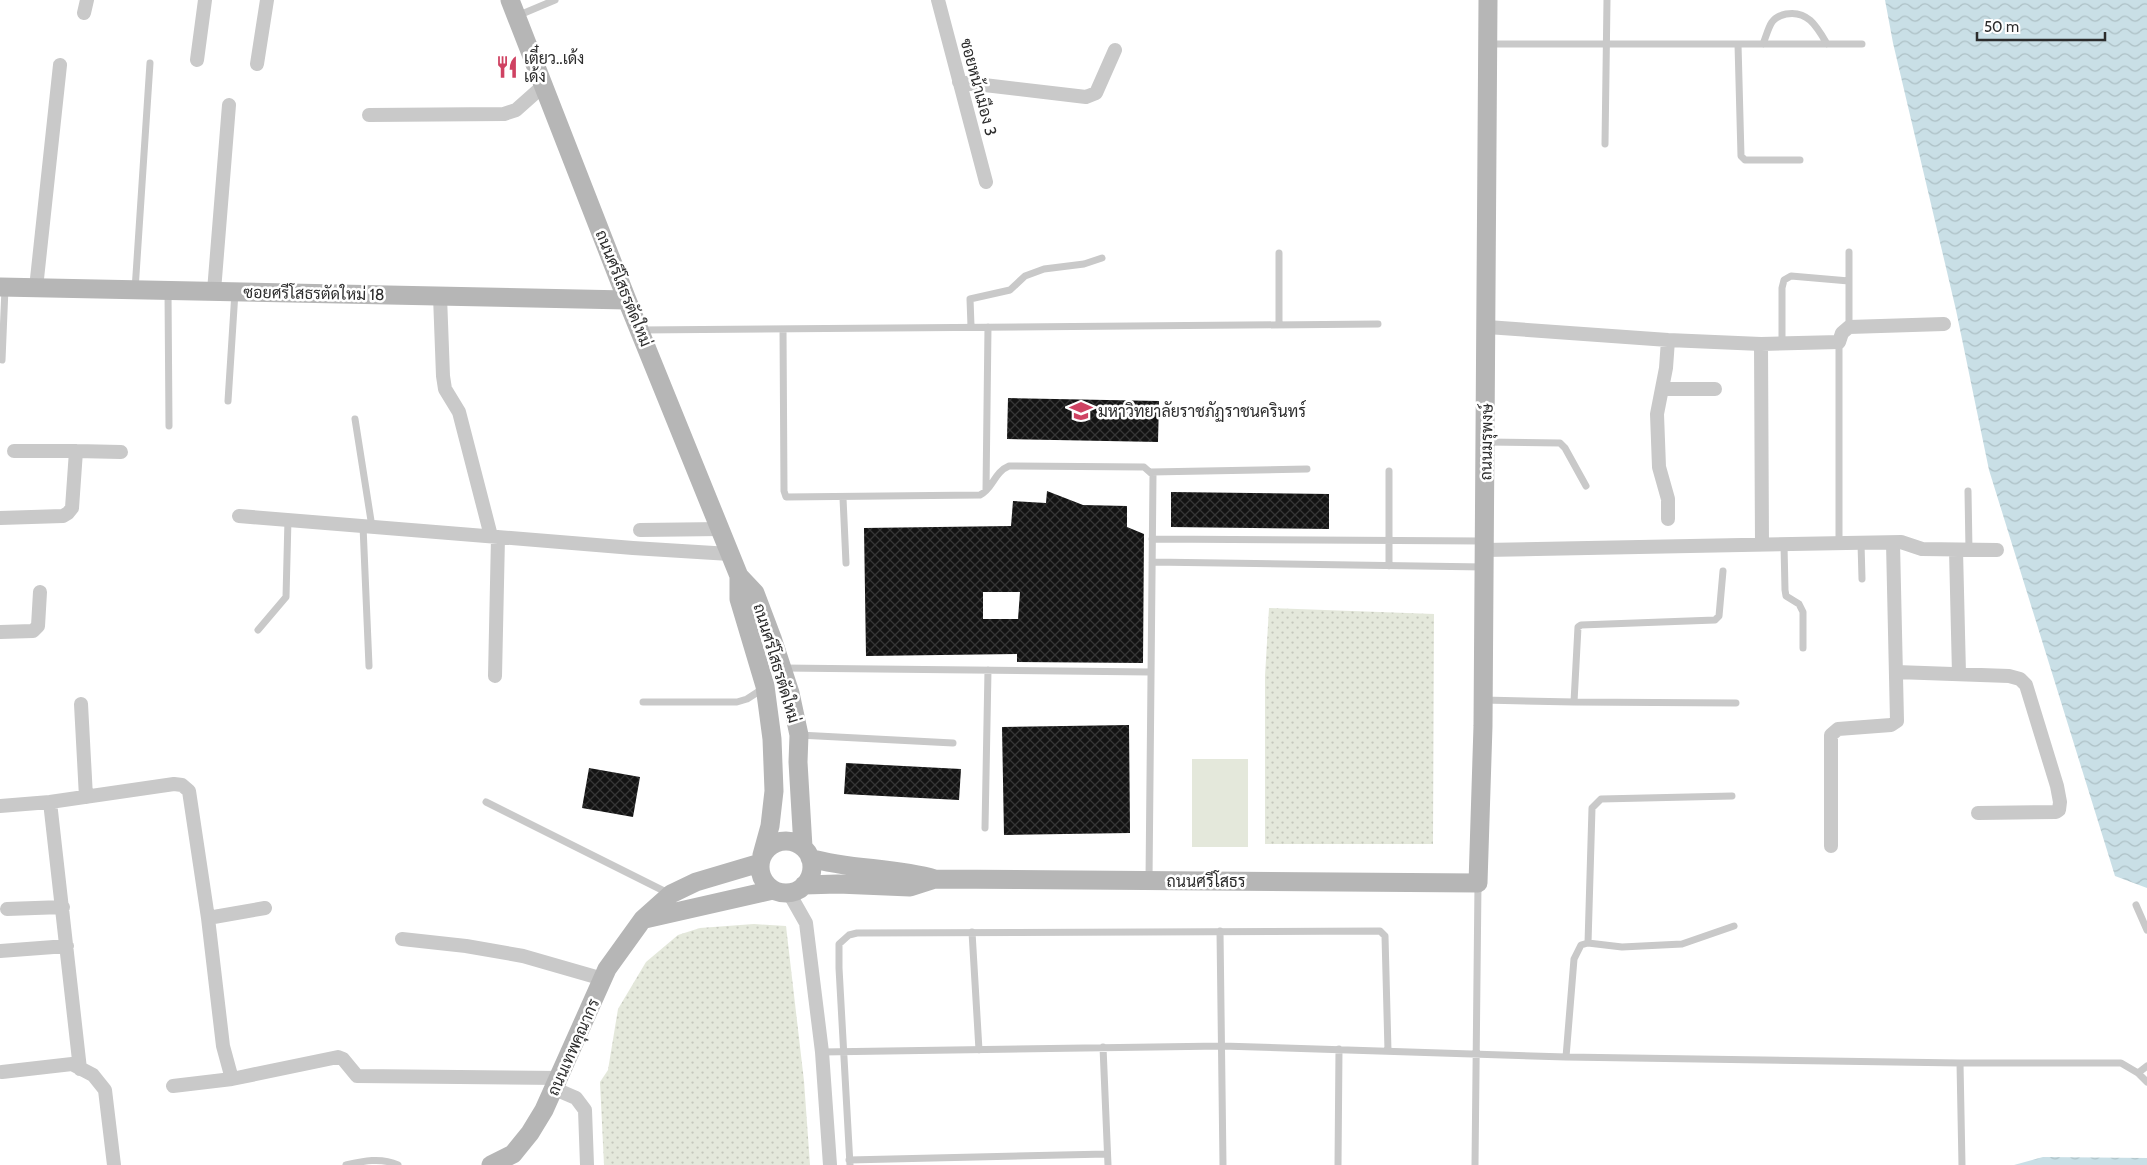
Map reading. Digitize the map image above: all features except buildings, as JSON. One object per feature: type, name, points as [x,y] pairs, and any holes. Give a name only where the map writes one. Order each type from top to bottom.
[{"type":"main road","name":"ถนนมรุพงษ์","points":[[1478,883],[1483,700],[1486,442],[1488,0]]},
{"type":"main road","name":"ถนนศรีโสธรตัดใหม่","points":[[514,8],[627,300],[641,330],[730,554],[739,576],[755,593],[782,668],[799,735],[798,762],[807,853]]},
{"type":"main road","name":"ซอยศรีโสธรตัดใหม่ 18","points":[[2,287],[627,300]]},
{"type":"main road","name":"ถนนศรีโสธรตัดใหม่","points":[[739,576],[739,600],[765,686],[772,738],[774,791],[770,826],[761,859]]},
{"type":"main road","points":[[643,919],[789,889],[810,877],[812,867],[807,853],[795,842],[776,842],[768,848],[761,859],[762,878],[789,889]]},
{"type":"main road","name":"ถนนศรีโสธร","points":[[807,853],[832,864],[911,872],[935,879],[1478,883]]},
{"type":"main road","name":"ถนนเทพคุณากร","points":[[491,1165],[513,1154],[530,1133],[558,1083],[611,963],[643,919],[671,894],[696,882],[761,859]]},
{"type":"main road","name":"ถนนศรีโสธร","points":[[789,889],[838,884],[910,887],[935,879]]},
{"type":"street","points":[[197,60],[205,0]]},
{"type":"street","points":[[257,64],[267,0]]},
{"type":"street","name":"ซอยหน้าเมือง 3","points":[[938,0],[986,182]]},
{"type":"street","points":[[959,82],[1086,97],[1096,93],[1115,50]]},
{"type":"street","points":[[36,288],[60,65]]},
{"type":"street","points":[[369,115],[504,114],[516,110],[543,86]]},
{"type":"street","points":[[214,291],[229,105]]},
{"type":"street","points":[[440,296],[445,389],[459,412],[495,537],[495,676]]},
{"type":"street","points":[[1487,327],[1668,340],[1782,344],[1839,342],[1842,333],[1849,327],[1944,324]]},
{"type":"street","points":[[1668,340],[1663,389],[1657,414],[1659,467],[1668,499],[1668,519]]},
{"type":"street","points":[[1761,344],[1762,545]]},
{"type":"street","points":[[1663,389],[1715,389]]},
{"type":"street","points":[[14,451],[121,452]]},
{"type":"street","points":[[0,518],[63,516],[68,513],[73,500],[76,451]]},
{"type":"street","points":[[239,516],[730,554]]},
{"type":"street","points":[[640,530],[721,529]]},
{"type":"street","points":[[1484,553],[1901,542],[1922,549],[1997,550]]},
{"type":"street","points":[[1831,846],[1831,735],[1838,729],[1891,725],[1897,721],[1892,543]]},
{"type":"street","points":[[1959,674],[1962,550]]},
{"type":"street","points":[[0,632],[33,631],[38,626],[40,592]]},
{"type":"street","points":[[1896,672],[2009,676],[2020,679],[2026,685],[2060,802],[2059,810],[2056,812],[1978,813]]},
{"type":"street","points":[[82,704],[86,797]]},
{"type":"street","points":[[0,806],[50,802],[174,784],[182,785],[189,792],[208,918],[223,1046],[232,1079]]},
{"type":"street","points":[[50,802],[80,1068]]},
{"type":"street","points":[[789,889],[806,923],[822,1052],[830,1165]]},
{"type":"street","points":[[7,909],[63,907]]},
{"type":"street","points":[[208,918],[265,908]]},
{"type":"street","points":[[402,939],[466,946],[523,956],[603,979]]},
{"type":"street","points":[[0,951],[67,946]]},
{"type":"street","points":[[173,1086],[232,1079],[338,1057],[343,1059],[357,1076],[558,1083],[576,1098],[585,1110],[587,1165]]},
{"type":"street","points":[[2,1072],[72,1064],[93,1075],[105,1090],[114,1165]]},
{"type":"lane","points":[[514,8],[555,0]]},
{"type":"lane","points":[[1605,144],[1607,0]]},
{"type":"lane","points":[[1763,44],[1772,21],[1783,14],[1796,13],[1810,19],[1816,25],[1827,44]]},
{"type":"lane","points":[[1488,44],[1862,44]]},
{"type":"lane","points":[[1738,44],[1741,156],[1745,160],[1800,160]]},
{"type":"lane","points":[[135,290],[150,63]]},
{"type":"lane","points":[[1849,252],[1849,327]]},
{"type":"lane","points":[[1278,325],[1279,253]]},
{"type":"lane","points":[[971,326],[970,299],[1010,290],[1025,276],[1044,269],[1084,264],[1102,258]]},
{"type":"lane","points":[[1782,344],[1782,288],[1784,280],[1791,276],[1849,281]]},
{"type":"lane","points":[[2,287],[2,360]]},
{"type":"lane","points":[[168,291],[169,426]]},
{"type":"lane","points":[[228,401],[235,292]]},
{"type":"lane","points":[[641,330],[1378,324]]},
{"type":"lane","points":[[986,492],[988,328]]},
{"type":"lane","points":[[783,329],[784,491],[786,497],[843,498],[980,495],[986,492],[997,474],[1009,466],[1144,467],[1153,475],[1149,881]]},
{"type":"lane","points":[[1839,342],[1839,543]]},
{"type":"lane","points":[[355,419],[368,526],[369,666]]},
{"type":"lane","points":[[1486,442],[1560,443],[1565,448],[1586,486]]},
{"type":"lane","points":[[1151,472],[1308,469]]},
{"type":"lane","points":[[1389,471],[1389,566]]},
{"type":"lane","points":[[1962,550],[1968,491]]},
{"type":"lane","points":[[843,498],[846,562]]},
{"type":"lane","points":[[258,630],[286,597],[288,520]]},
{"type":"lane","points":[[1152,539],[1389,540],[1484,553]]},
{"type":"lane","points":[[1861,543],[1862,580]]},
{"type":"lane","points":[[1784,544],[1786,596],[1799,604],[1803,612],[1803,648]]},
{"type":"lane","points":[[1152,562],[1389,566],[1484,553]]},
{"type":"lane","points":[[1574,702],[1578,627],[1581,624],[1715,620],[1719,616],[1723,571]]},
{"type":"lane","points":[[782,668],[1150,672]]},
{"type":"lane","points":[[985,828],[988,670]]},
{"type":"lane","points":[[643,702],[737,702],[747,699],[765,686]]},
{"type":"lane","points":[[1483,700],[1736,703]]},
{"type":"lane","points":[[799,735],[953,743]]},
{"type":"lane","points":[[1588,943],[1592,808],[1596,802],[1601,799],[1732,796]]},
{"type":"lane","points":[[486,802],[671,894]]},
{"type":"lane","points":[[1475,1165],[1478,883]]},
{"type":"lane","points":[[2136,905],[2147,930]]},
{"type":"lane","points":[[1566,1057],[1574,959],[1581,945],[1588,943],[1622,947],[1682,944],[1734,926]]},
{"type":"lane","points":[[1220,931],[1223,1165]]},
{"type":"lane","points":[[1107,1154],[850,1163],[839,944],[843,939],[857,932],[1380,931],[1385,936],[1388,1050]]},
{"type":"lane","points":[[972,932],[979,1050]]},
{"type":"lane","points":[[822,1052],[1222,1046],[1339,1048],[1566,1057],[1960,1064],[2121,1063],[2138,1073],[2147,1082]]},
{"type":"lane","points":[[1104,1047],[1108,1165]]},
{"type":"lane","points":[[1338,1165],[1339,1048]]},
{"type":"lane","points":[[1960,1064],[1962,1165]]},
{"type":"lane","points":[[2138,1073],[2147,1066]]},
{"type":"lane","points":[[346,1165],[369,1160],[385,1161],[398,1165]]},
{"type":"shaded area","points":[[1269,608],[1434,614],[1433,844],[1265,844],[1265,676]]},
{"type":"shaded area","points":[[1192,759],[1248,759],[1248,847],[1192,847]]},
{"type":"shaded area","points":[[754,924],[786,926],[804,1081],[810,1165],[604,1165],[600,1082],[608,1070],[618,1009],[646,962],[678,935],[700,928]]},
{"type":"water","points":[[1885,0],[2147,0],[2147,888],[2115,876],[1989,470],[1956,310],[1893,43]]},
{"type":"water","points":[[2043,1157],[2147,1158],[2147,1165],[2014,1165]]},
{"type":"place","name":"เตี๋ยว..เด้ง เด้ง","points":[[507,67]]},
{"type":"place","name":"มหาวิทยาลัยราชภัฏราชนครินทร์","points":[[1081,411]]}]
